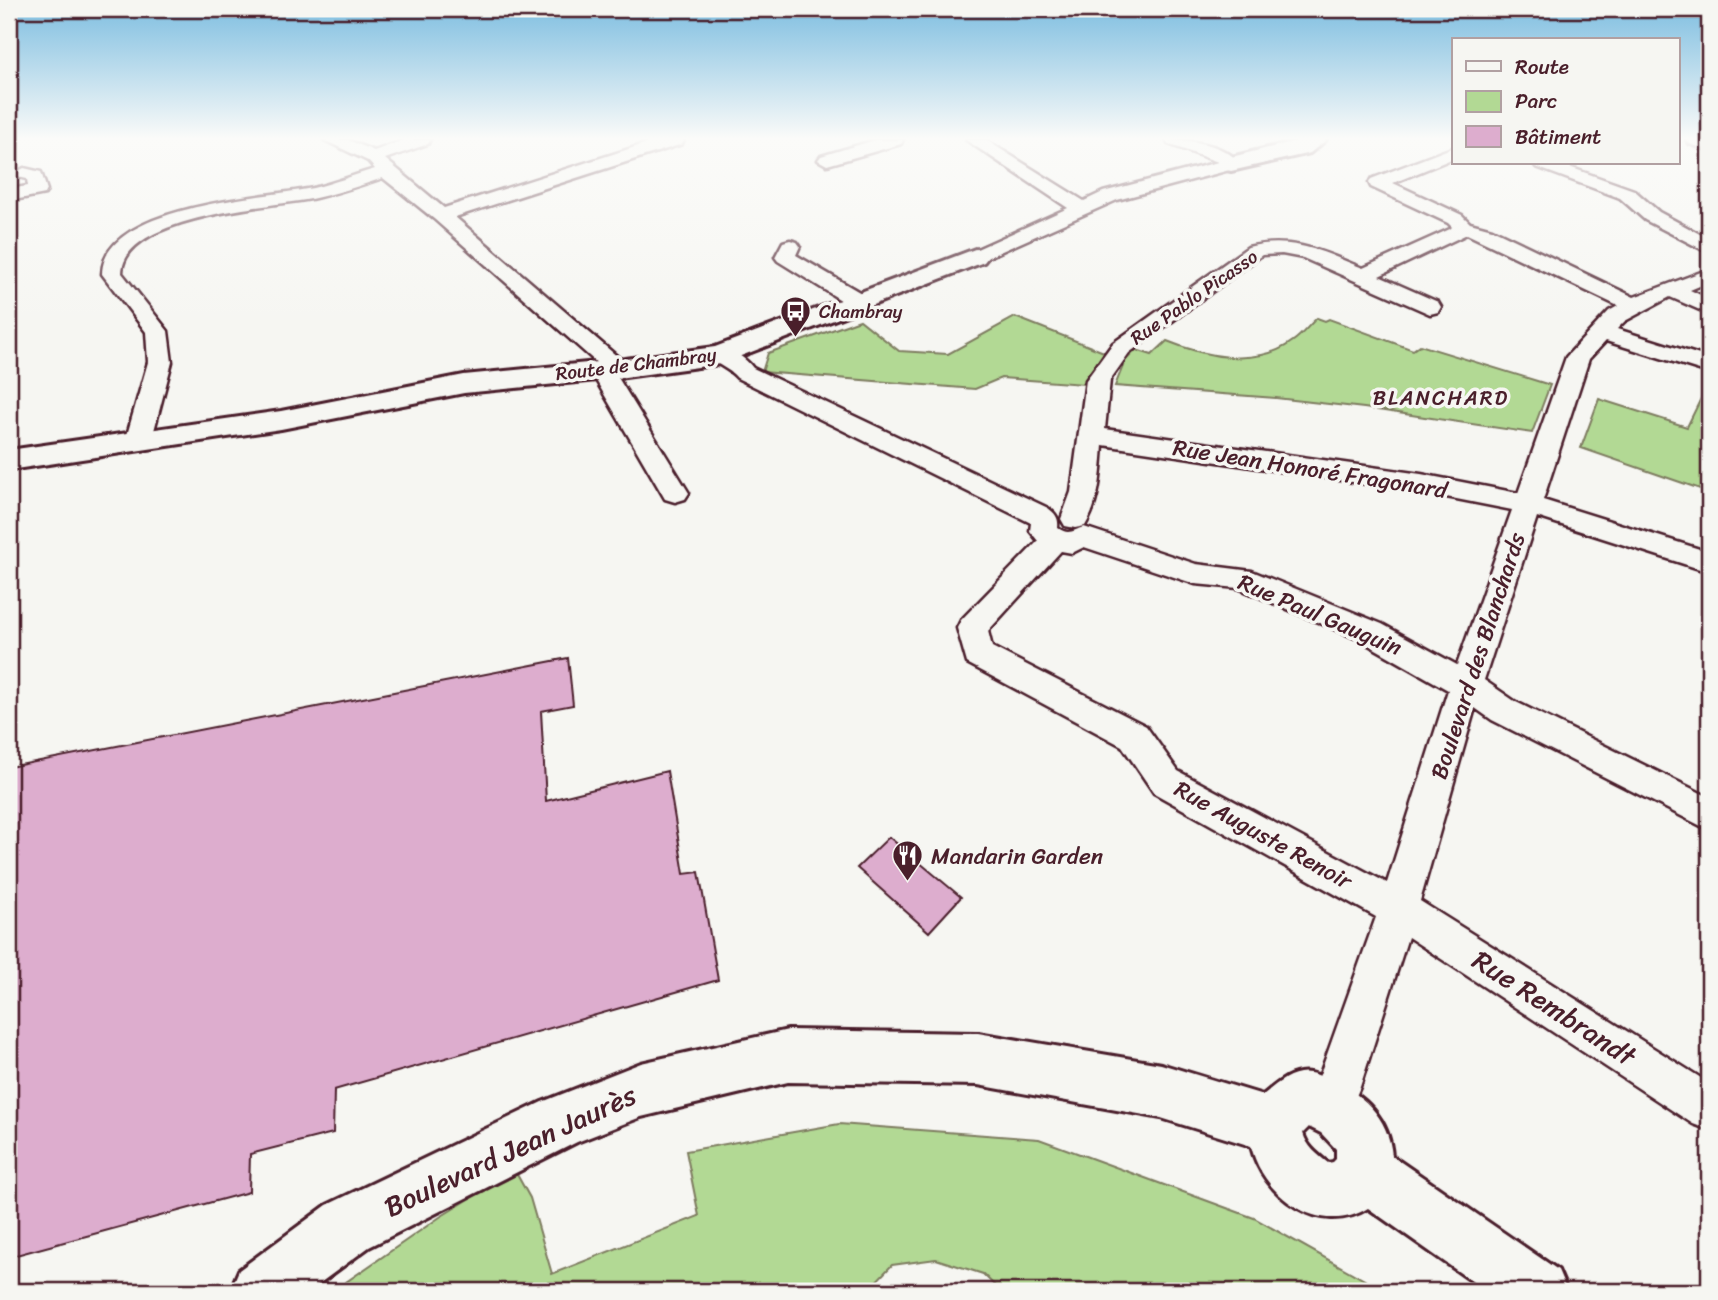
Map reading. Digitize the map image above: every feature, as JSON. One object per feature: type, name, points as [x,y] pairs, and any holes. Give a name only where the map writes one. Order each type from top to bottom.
[{"type":"street","points":[[138,442],[160,362],[157,331],[112,274],[114,256],[130,239],[158,224],[192,214],[268,201]]},
{"type":"street","points":[[424,201],[610,370],[675,494]]},
{"type":"street","points":[[441,215],[486,201]]},
{"type":"street","points":[[1069,201],[1084,208]]},
{"type":"street","name":"Route de Chambray","points":[[9,460],[281,420],[464,384],[610,370],[720,355],[975,257],[1099,201]]},
{"type":"street","points":[[1416,201],[1455,219],[1463,227],[1485,233],[1635,306]]},
{"type":"street","points":[[1635,201],[1652,215],[1709,247]]},
{"type":"street","points":[[1364,275],[1457,233],[1463,227]]},
{"type":"street","name":"Rue Pablo Picasso","points":[[1065,529],[1085,492],[1098,380],[1121,348],[1255,251],[1270,245],[1287,248],[1364,275],[1378,285],[1430,307]]},
{"type":"street","points":[[790,246],[785,257],[860,302]]},
{"type":"street","name":"Boulevard des Blanchards","points":[[1329,1105],[1338,1087],[1398,909],[1459,707],[1578,357],[1617,316],[1671,289],[1709,275]]},
{"type":"street","points":[[1671,289],[1709,307]]},
{"type":"street","points":[[1602,332],[1709,366]]},
{"type":"street","name":"Rue Paul Gauguin","points":[[720,355],[738,364],[745,373],[1065,529],[1195,573],[1242,578],[1371,632],[1468,686],[1504,711],[1709,814]]},
{"type":"street","name":"Rue Jean Honoré Fragonard","points":[[1092,435],[1421,483],[1527,504],[1709,562]]},
{"type":"street","name":"Rue Auguste Renoir","points":[[1065,529],[972,628],[978,654],[1134,736],[1166,782],[1398,909]]},
{"type":"street","name":"Rue Rembrandt","points":[[1398,909],[1709,1108]]},
{"type":"street","name":"Boulevard Jean Jaurès","points":[[260,1291],[348,1226],[561,1121],[642,1090],[788,1056],[978,1059],[1161,1091],[1276,1126]]},
{"type":"street","points":[[1301,1099],[1315,1099],[1329,1105],[1348,1120],[1362,1141],[1365,1156],[1363,1170],[1357,1181],[1347,1189],[1334,1192],[1319,1189],[1291,1170],[1282,1156],[1276,1126],[1281,1113],[1289,1104],[1301,1099]]},
{"type":"street","points":[[1363,1170],[1537,1291]]},
{"type":"green space","points":[[1015,317],[1104,352],[1084,384],[1001,378],[975,389],[762,372],[768,353],[860,320],[899,351],[948,354]]},
{"type":"green space","points":[[1317,318],[1325,321],[1329,319],[1413,350],[1420,345],[1550,385],[1532,433],[1276,398],[1115,386],[1125,361],[1136,350],[1152,355],[1167,341],[1215,355],[1264,355],[1293,341]]},
{"type":"green space","points":[[1709,382],[1709,492],[1581,448],[1599,399],[1687,427]]},
{"type":"green space","points":[[839,1124],[1039,1139],[1254,1218],[1384,1291],[1000,1291],[983,1274],[936,1259],[892,1265],[867,1291],[333,1291],[440,1217],[515,1171],[530,1198],[552,1274],[699,1216],[686,1151]]},
{"type":"building","points":[[568,658],[573,705],[541,711],[546,801],[667,771],[684,874],[699,872],[718,980],[334,1090],[333,1133],[250,1154],[249,1192],[9,1257],[9,767]]},
{"type":"building","name":"Mandarin Garden","points":[[889,837],[961,897],[929,932],[857,868]]},
{"type":"place","name":"Chambray","points":[[796,338]]},
{"type":"place","name":"Mandarin Garden","points":[[908,883]]},
{"type":"district","name":"BLANCHARD","points":[[1441,398]]}]
